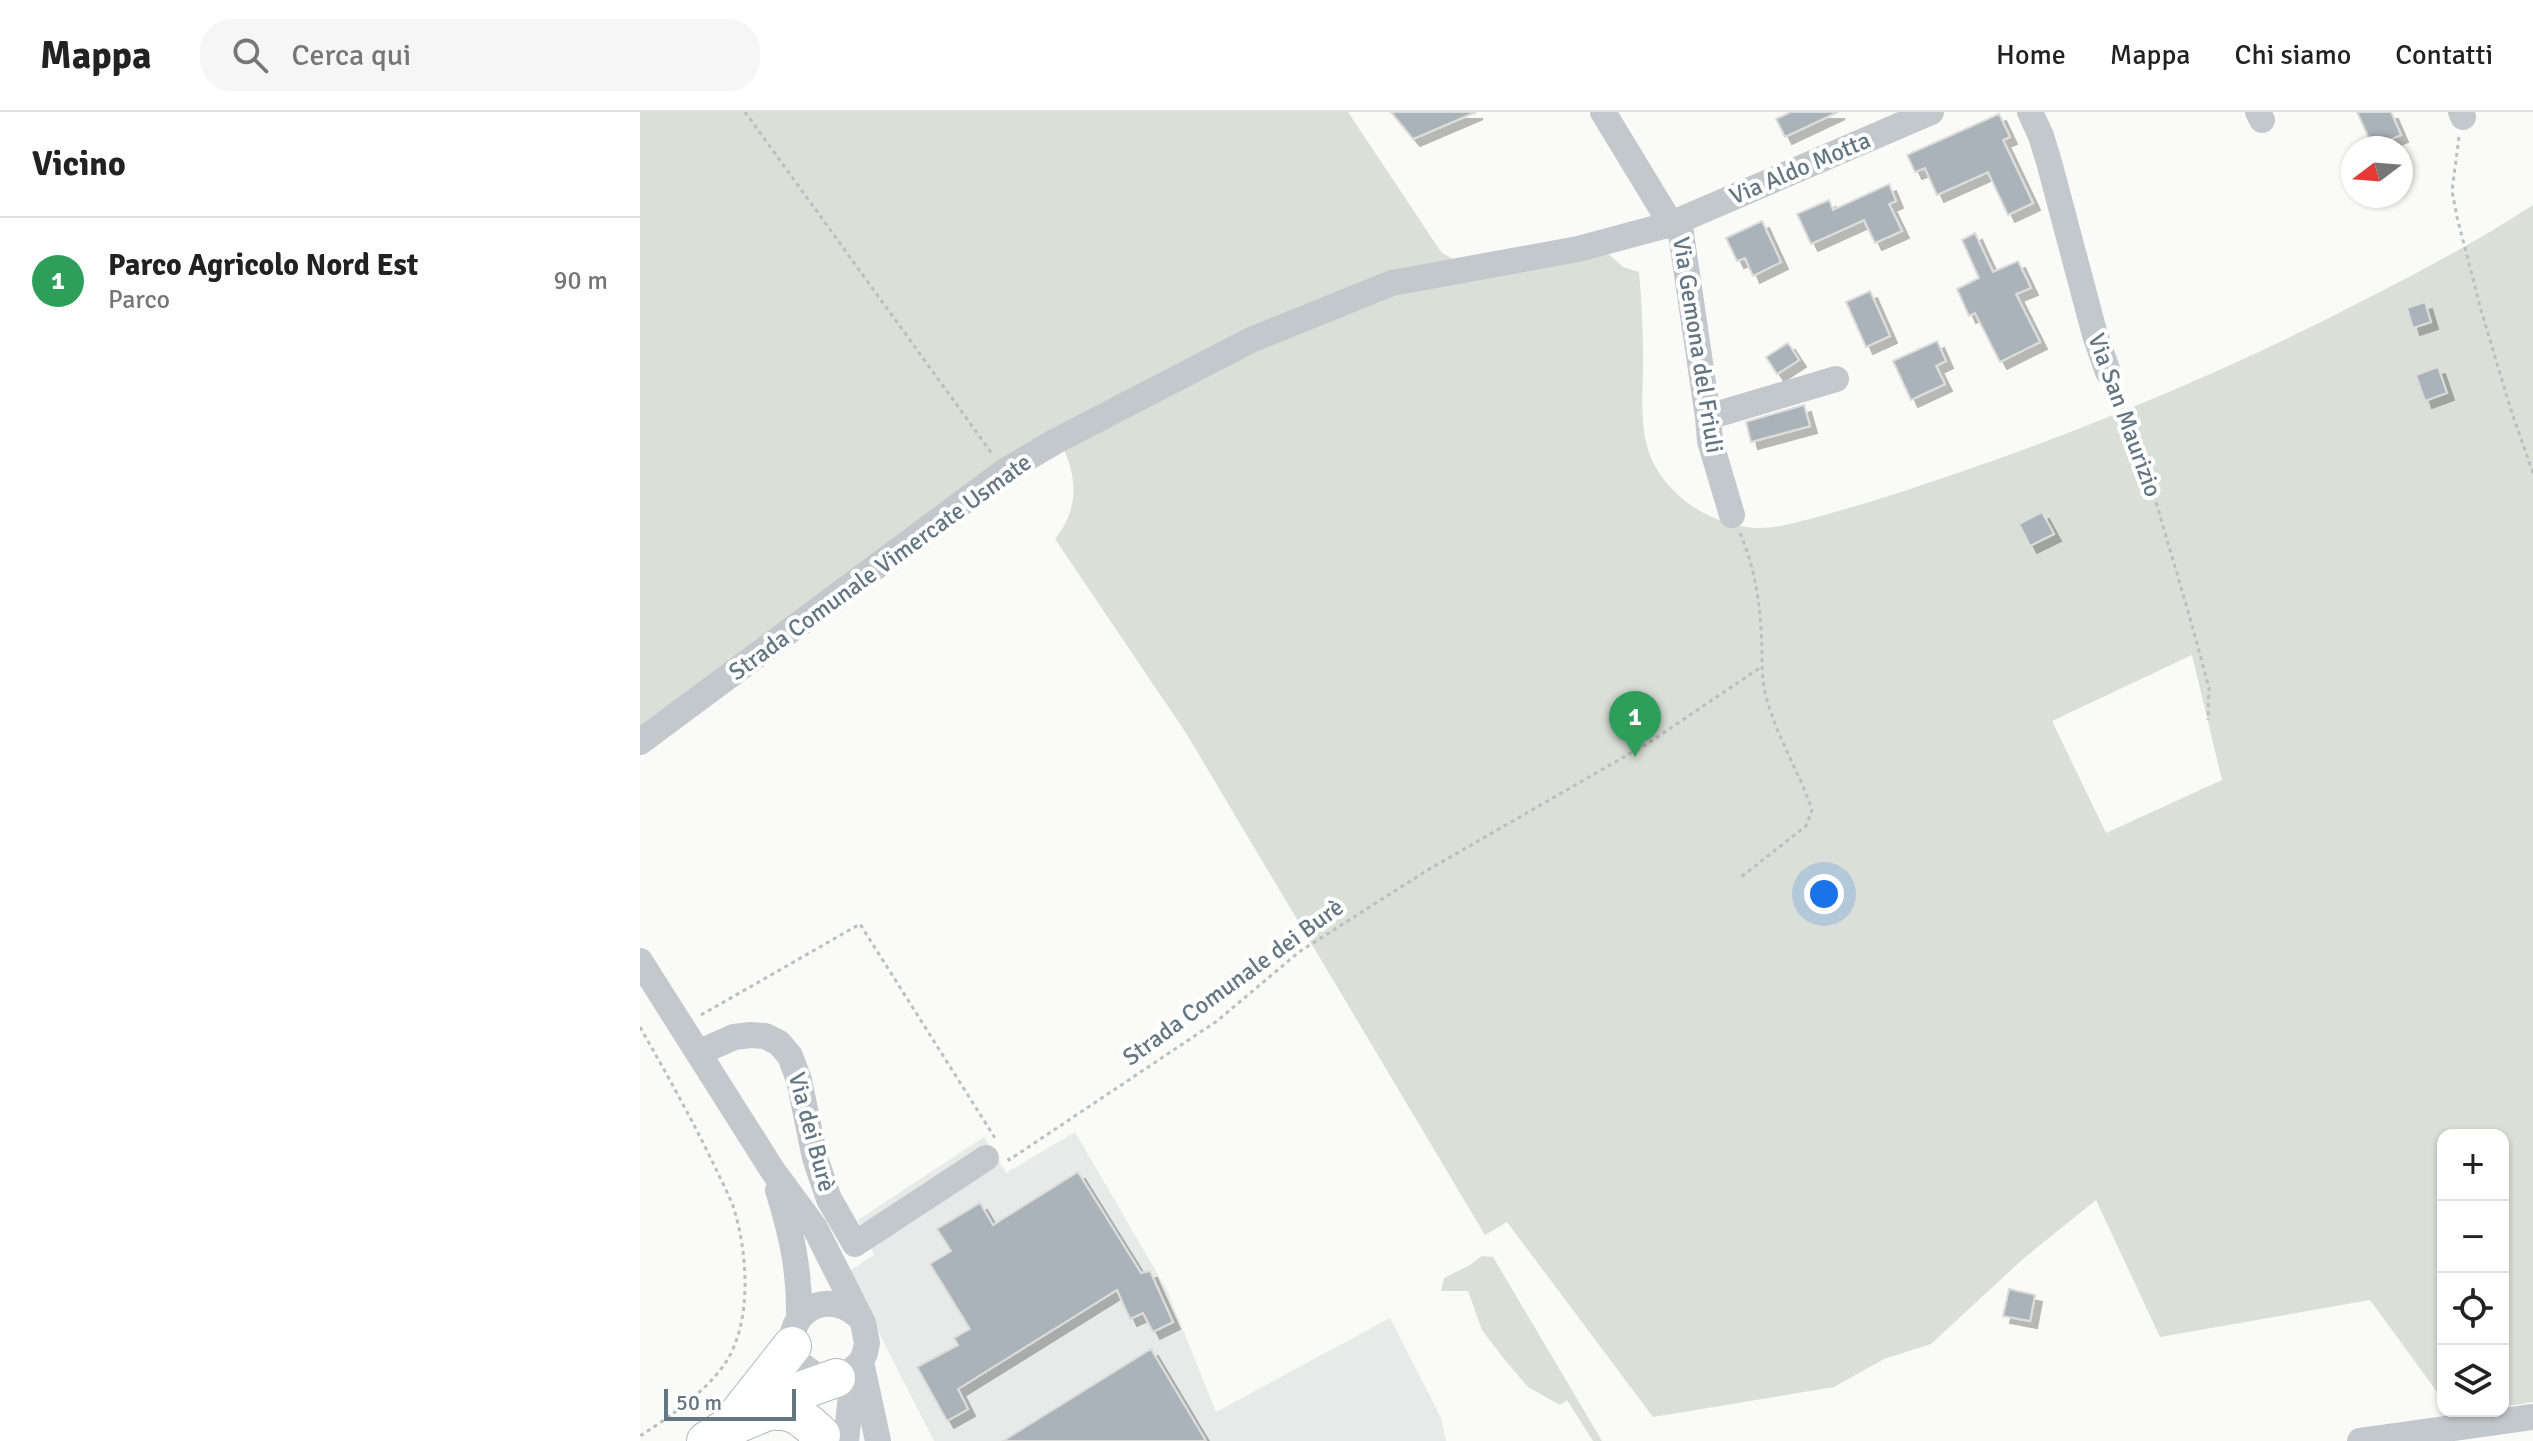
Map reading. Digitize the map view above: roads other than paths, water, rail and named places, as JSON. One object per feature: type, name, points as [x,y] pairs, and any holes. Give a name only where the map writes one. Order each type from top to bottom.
[{"type":"highway","points":[[716,1435],[768,1411],[821,1361]]},
{"type":"highway","points":[[716,1435],[821,1361]]},
{"type":"highway","points":[[768,1411],[785,1410],[801,1416],[830,1439]]},
{"type":"street","points":[[1603,112],[1675,222]]},
{"type":"street","name":"Via Aldo Motta","points":[[1675,222],[1931,112]]},
{"type":"street","name":"Via San Maurizio","points":[[2030,112],[2049,162],[2095,335],[2108,372]]},
{"type":"street","name":"Via Gemona del Friuli","points":[[1675,222],[1710,441],[1732,515]]},
{"type":"street","name":"Strada Comunale Vimercate Usmate","points":[[640,742],[1005,471],[1056,441],[1251,340],[1392,283],[1578,249],[1675,222]]},
{"type":"street","points":[[1708,417],[1836,379]]},
{"type":"street","points":[[640,961],[773,1171],[815,1228],[863,1323],[867,1343],[821,1361]]},
{"type":"street","name":"Via dei Burè","points":[[698,1053],[734,1037],[751,1035],[765,1036],[779,1043],[790,1056],[799,1080],[815,1158],[829,1199],[855,1244],[986,1158]]},
{"type":"street","points":[[773,1171],[794,1243],[800,1284],[821,1361],[830,1439]]},
{"type":"street","points":[[830,1439],[821,1361],[805,1312],[822,1304],[841,1305],[857,1315]]},
{"type":"street","points":[[821,1361],[878,1441]]},
{"type":"street","points":[[2360,1441],[2533,1417]]},
{"type":"place","name":"Parco Agricolo Nord Est","points":[[1635,757]]}]
